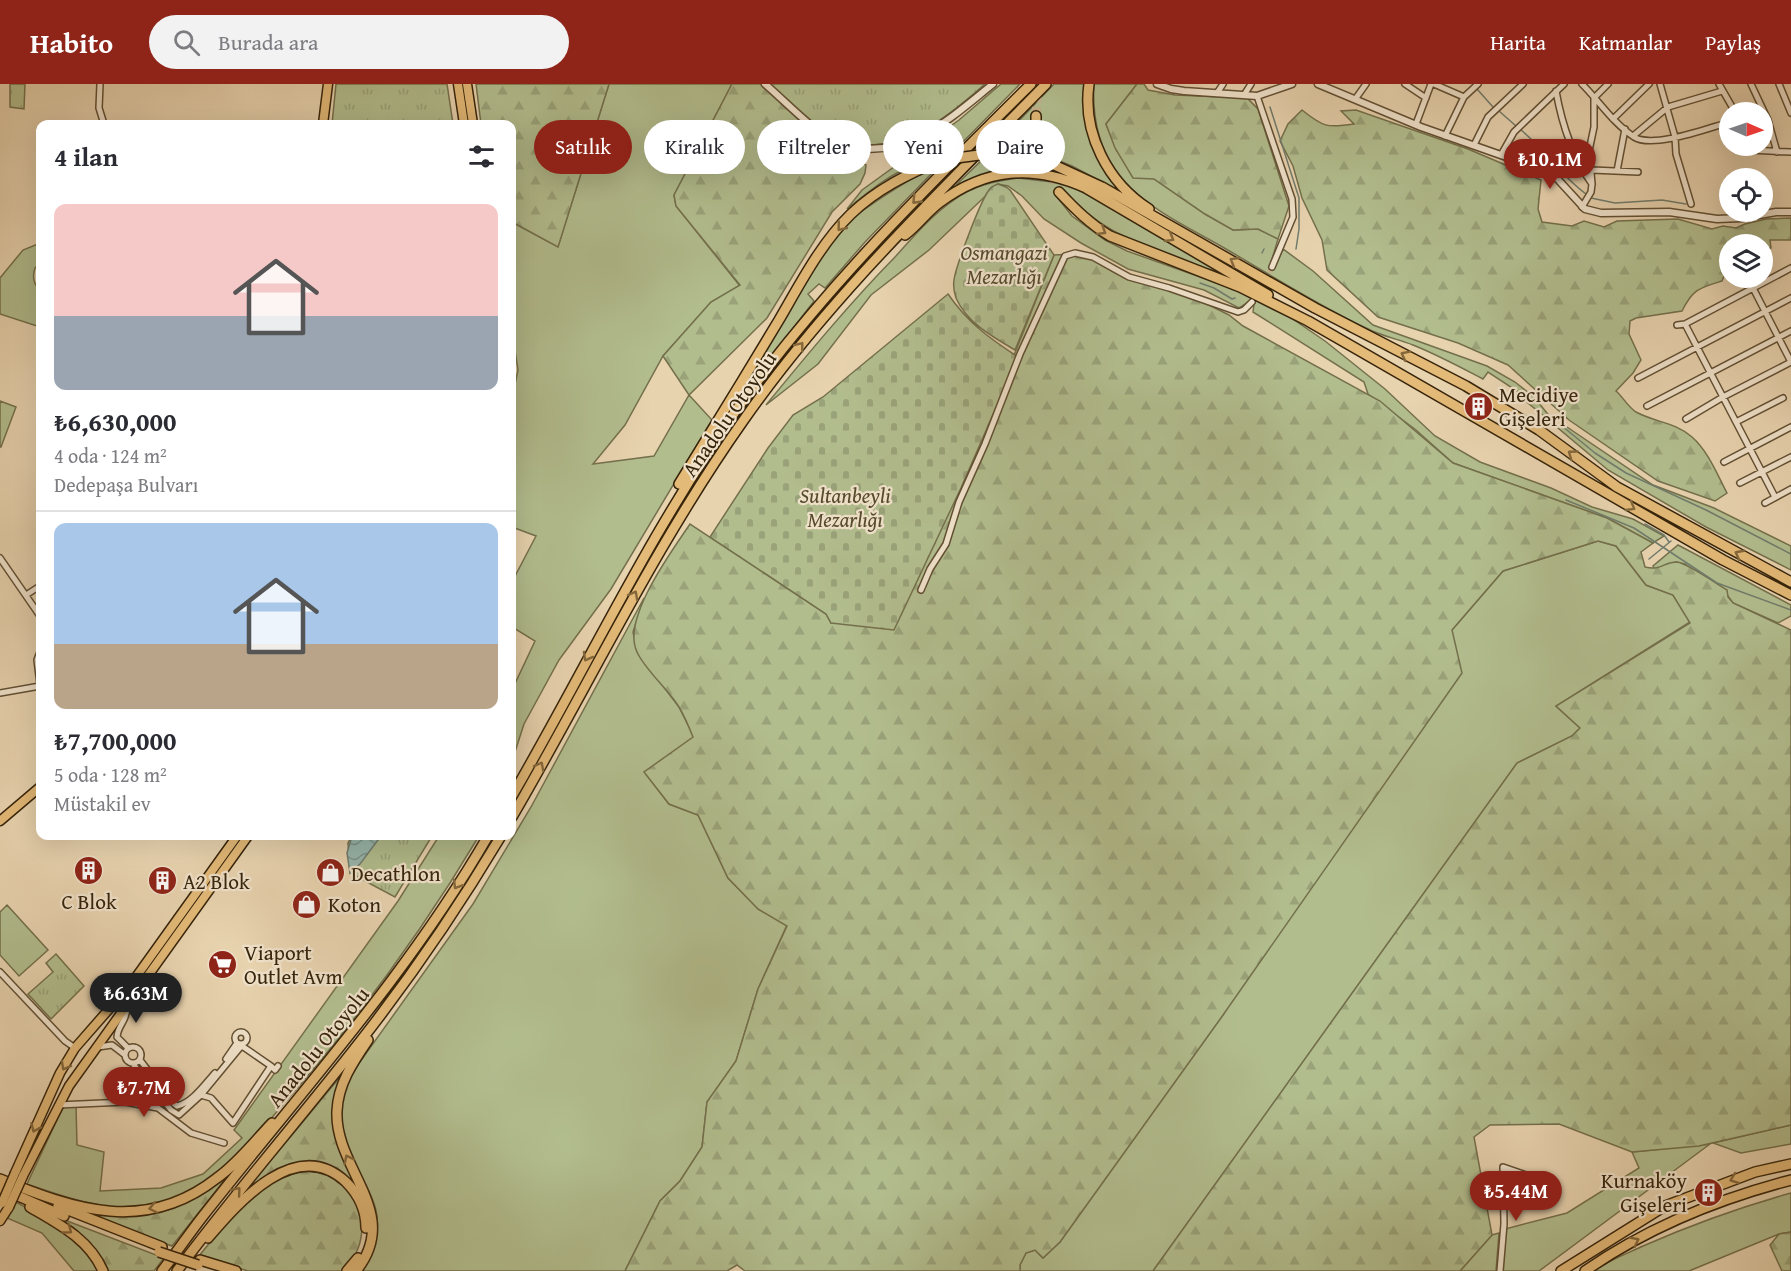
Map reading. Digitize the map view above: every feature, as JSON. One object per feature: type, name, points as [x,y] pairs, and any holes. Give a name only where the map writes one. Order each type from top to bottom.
[{"type":"highway","name":"Anadolu Otoyolu","points":[[516,789],[646,551],[716,440],[760,379],[797,332],[886,231],[1031,84]]},
{"type":"highway","name":"Anadolu Otoyolu","points":[[516,810],[669,534],[744,419],[803,342],[881,252],[1046,84]]},
{"type":"highway","points":[[1089,84],[1090,120],[1093,135],[1106,166],[1142,204],[1186,234],[1324,313],[1466,386],[1539,430],[1617,487],[1791,582]]},
{"type":"highway","points":[[646,551],[666,505],[825,247],[849,216],[870,198],[899,179],[940,160],[987,154],[1014,156],[1059,167],[1102,187],[1186,234]]},
{"type":"highway","points":[[881,252],[910,231],[936,205],[962,187],[991,176],[1040,173],[1069,180],[1086,189],[1292,309],[1308,321]]},
{"type":"highway","points":[[1059,192],[1092,225],[1110,236],[1240,287],[1308,321],[1723,560],[1791,595]]},
{"type":"highway","name":"Anadolu Otoyolu","points":[[162,1271],[201,1218],[299,1100],[403,967],[445,906],[486,840]]},
{"type":"highway","name":"Anadolu Otoyolu","points":[[177,1271],[222,1210],[360,1042],[419,963],[499,840]]},
{"type":"highway","points":[[356,1271],[364,1260],[372,1239],[372,1214],[343,1149],[337,1109],[339,1094],[351,1067],[390,1012],[419,963]]},
{"type":"highway","points":[[0,1179],[44,1196],[93,1210],[127,1212],[161,1206],[185,1198],[218,1178],[274,1121],[299,1100]]},
{"type":"highway","points":[[1561,1271],[1665,1206],[1755,1172],[1791,1164]]},
{"type":"highway","points":[[177,1271],[257,1187],[281,1173],[308,1168],[330,1172],[344,1180],[357,1194],[365,1212],[364,1246],[355,1264],[347,1271]]},
{"type":"highway","points":[[0,1179],[23,1192],[160,1250]]},
{"type":"highway","points":[[1585,1271],[1616,1251],[1712,1204],[1791,1180]]},
{"type":"highway","points":[[0,1188],[88,1226],[199,1263],[236,1271]]},
{"type":"highway","points":[[0,1188],[77,1236],[90,1249],[103,1271]]},
{"type":"highway","points":[[199,1263],[216,1271]]},
{"type":"main road","points":[[326,120],[330,84]]},
{"type":"main road","points":[[458,84],[463,120]]},
{"type":"main road","points":[[467,84],[472,120]]},
{"type":"main road","points":[[0,813],[36,783]]},
{"type":"main road","points":[[0,821],[36,790]]},
{"type":"main road","points":[[0,1221],[4,1206],[55,1084],[75,1048],[131,984],[234,840]]},
{"type":"main road","points":[[19,1174],[64,1093],[245,840]]},
{"type":"main road","points":[[102,1015],[112,1015],[114,1022]]},
{"type":"main road","points":[[55,1084],[57,1094],[64,1093]]},
{"type":"street","points":[[100,84],[99,108],[103,120]]},
{"type":"street","points":[[765,84],[837,144],[867,149],[904,144],[930,132],[993,84]]},
{"type":"street","points":[[1157,84],[1184,91],[1257,96],[1293,84]]},
{"type":"street","points":[[1184,91],[1189,84]]},
{"type":"street","points":[[1217,93],[1223,84]]},
{"type":"street","points":[[1244,95],[1251,84]]},
{"type":"street","points":[[1318,84],[1445,136],[1552,173],[1584,209],[1600,213],[1669,212],[1717,219],[1791,212]]},
{"type":"street","points":[[1356,98],[1366,84]]},
{"type":"street","points":[[1405,84],[1426,98]]},
{"type":"street","points":[[1416,124],[1433,84],[1464,97]]},
{"type":"street","points":[[1445,136],[1464,97],[1478,84]]},
{"type":"street","points":[[1474,145],[1488,117],[1523,84]]},
{"type":"street","points":[[1501,155],[1514,132],[1564,84]]},
{"type":"street","points":[[1582,84],[1613,119],[1637,139],[1656,141],[1719,125]]},
{"type":"street","points":[[1582,207],[1591,192],[1592,184],[1589,151],[1594,127],[1594,98],[1608,84]]},
{"type":"street","points":[[1613,119],[1649,84]]},
{"type":"street","points":[[1659,84],[1668,107],[1675,137],[1676,154],[1691,204]]},
{"type":"street","points":[[1719,84],[1729,102]]},
{"type":"street","points":[[1751,84],[1768,120],[1777,152]]},
{"type":"street","points":[[1779,84],[1791,113]]},
{"type":"street","points":[[1556,91],[1562,124],[1581,169],[1592,184]]},
{"type":"street","points":[[1634,136],[1668,107],[1722,91]]},
{"type":"street","points":[[1257,96],[1293,199],[1293,217],[1272,267]]},
{"type":"street","points":[[1617,171],[1624,129]]},
{"type":"street","points":[[1773,152],[1791,153]]},
{"type":"street","points":[[1592,170],[1638,172]]},
{"type":"street","points":[[921,590],[930,569],[946,544],[957,509],[1020,354],[1065,256],[1075,253],[1094,257],[1129,277],[1238,312],[1244,310],[1252,302]]},
{"type":"street","points":[[1773,277],[1791,268]]},
{"type":"street","points":[[1677,326],[1685,324],[1752,288],[1791,362],[1686,419]]},
{"type":"street","points":[[1638,378],[1791,298]]},
{"type":"street","points":[[1685,324],[1775,497]]},
{"type":"street","points":[[1647,406],[1791,331]]},
{"type":"street","points":[[1736,422],[1783,398]]},
{"type":"street","points":[[1724,462],[1791,427]]},
{"type":"street","points":[[1740,483],[1791,457]]},
{"type":"street","points":[[1765,503],[1791,489]]},
{"type":"street","points":[[0,558],[36,610]]},
{"type":"street","points":[[26,595],[36,589]]},
{"type":"street","points":[[0,693],[36,686]]},
{"type":"street","points":[[0,972],[65,1041],[75,1048]]},
{"type":"street","points":[[126,1004],[127,1016],[118,1030],[117,1037],[128,1048]]},
{"type":"street","points":[[94,1049],[112,1045],[125,1055],[126,1060],[133,1064],[174,1114],[179,1115],[180,1108],[207,1083],[241,1044]]},
{"type":"street","points":[[241,1044],[275,1070],[278,1066]]},
{"type":"street","points":[[180,1108],[201,1095],[241,1044]]},
{"type":"street","points":[[128,1048],[134,1047],[139,1050],[140,1060],[169,1098],[180,1108]]},
{"type":"street","points":[[125,1055],[128,1048]]},
{"type":"street","points":[[133,1064],[140,1060]]},
{"type":"street","points":[[201,1095],[211,1098],[233,1124],[271,1066]]},
{"type":"street","points":[[58,1106],[125,1102],[158,1108],[191,1133],[224,1143]]},
{"type":"street","points":[[1500,1271],[1504,1224],[1503,1167],[1528,1176]]},
{"type":"green space","points":[[10,84],[25,84],[24,109],[10,107]]},
{"type":"green space","points":[[336,84],[447,84],[452,120],[332,120]]},
{"type":"green space","points":[[476,84],[609,84],[598,120],[534,120],[534,174],[581,174],[558,247],[516,224],[516,120],[480,120]]},
{"type":"green space","points":[[609,84],[732,84],[713,120],[644,120],[644,174],[685,174],[674,195],[676,206],[740,286],[711,302],[663,356],[625,425],[593,464],[654,456],[689,395],[712,420],[611,589],[559,660],[524,724],[516,749],[516,681],[535,641],[516,629],[516,574],[536,536],[516,528],[516,380],[518,370],[516,357],[516,224],[558,247],[581,174],[632,174],[632,120],[598,120]]},
{"type":"green space","points":[[732,84],[760,84],[801,120],[757,120],[757,174],[865,174],[860,184],[832,212],[767,318],[689,395],[663,356],[711,302],[740,285],[676,206],[674,195],[685,174],[745,174],[745,120],[713,120]]},
{"type":"green space","points":[[770,84],[985,84],[940,120],[883,120],[883,144],[874,145],[871,145],[871,120],[808,120]]},
{"type":"green space","points":[[1001,84],[1020,84],[985,120],[976,120],[976,129],[964,141],[964,120],[959,120]]},
{"type":"green space","points":[[1054,84],[1086,84],[1085,112],[1119,191],[1065,163],[1065,120],[1020,120]]},
{"type":"green space","points":[[1094,84],[1137,84],[1106,124],[1117,151],[1205,214],[1233,230],[1258,229],[1278,239],[1270,266],[1274,268],[1283,249],[1313,271],[1373,325],[1487,366],[1515,382],[1534,397],[1551,418],[1551,422],[1522,398],[1523,395],[1488,372],[1483,379],[1422,349],[1347,319],[1157,209],[1124,181],[1109,160],[1096,123]]},
{"type":"green space","points":[[1137,84],[1144,84],[1148,90],[1175,95],[1247,98],[1258,109],[1289,206],[1278,239],[1258,229],[1233,230],[1154,179],[1133,178],[1115,148],[1106,124]]},
{"type":"green space","points":[[1302,110],[1326,125],[1354,124],[1341,111],[1356,110],[1468,149],[1541,180],[1538,209],[1542,222],[1572,226],[1584,221],[1604,227],[1617,221],[1678,219],[1712,229],[1723,226],[1736,228],[1753,222],[1773,222],[1773,219],[1791,218],[1791,240],[1773,240],[1773,234],[1719,234],[1719,282],[1698,290],[1682,311],[1636,318],[1630,321],[1629,334],[1641,360],[1633,373],[1616,391],[1636,412],[1679,428],[1692,437],[1707,456],[1727,493],[1715,501],[1658,481],[1569,420],[1508,365],[1458,343],[1378,317],[1327,270],[1322,240],[1302,198],[1293,166],[1280,141],[1288,124]]},
{"type":"green space","points":[[976,166],[976,174],[985,174],[982,175],[956,185]]},
{"type":"green space","points":[[884,174],[895,174],[847,209],[862,190]]},
{"type":"green space","points":[[921,174],[931,174],[865,242],[825,288],[819,284],[808,294],[814,301],[727,414],[818,262],[840,231],[855,216]]},
{"type":"green space","points":[[1018,178],[1061,183],[1079,190],[1217,271],[1195,265],[1114,231],[1089,214],[1064,190],[1056,196],[1072,216],[1105,240],[1127,251],[1231,288],[1275,307],[1325,341],[1385,389],[1435,436],[1480,462],[1551,488],[1592,507],[1633,519],[1664,536],[1653,543],[1607,518],[1453,463],[1416,430],[1368,394],[1364,382],[1253,312],[1254,304],[1250,301],[1239,308],[1204,290],[1128,269],[1044,219],[1022,196],[1008,186],[998,184],[929,250],[871,295],[818,364],[766,405],[845,311],[938,212],[961,195],[977,188]]},
{"type":"green space","name":"Osmangazi Mezarlığı","points":[[998,184],[1010,190],[1054,255],[1015,350],[990,334],[967,315],[956,298],[954,289],[963,249],[983,200],[988,191]]},
{"type":"green space","points":[[36,245],[36,267],[33,277],[36,285],[36,326],[0,314],[0,278],[23,250]]},
{"type":"green space","points":[[1076,254],[1092,259],[1117,274],[1195,298],[1229,315],[1243,326],[1380,401],[1453,463],[1607,518],[1653,543],[1641,552],[1645,567],[1655,568],[1672,562],[1682,563],[1727,590],[1728,597],[1733,603],[1791,630],[1791,1125],[1699,1146],[1632,1152],[1559,1124],[1490,1125],[1474,1137],[1492,1235],[1460,1271],[1153,1271],[1517,763],[1572,736],[1580,728],[1556,706],[1690,623],[1673,595],[1646,585],[1616,546],[1598,541],[1503,571],[1452,630],[1462,673],[1223,1015],[1060,1242],[1043,1258],[1035,1250],[1026,1253],[1020,1265],[1020,1271],[745,1271],[737,1265],[727,1271],[625,1271],[660,1201],[680,1181],[702,1147],[707,1102],[736,1061],[758,989],[787,926],[758,909],[728,878],[698,815],[669,804],[644,772],[693,737],[679,707],[637,652],[634,638],[642,604],[661,568],[690,524],[826,614],[831,623],[961,488],[1054,255]]},
{"type":"green space","name":"Sultanbeyli Mezarlığı","points":[[948,294],[980,329],[1018,357],[961,488],[894,630],[831,623],[826,614],[710,537],[768,448],[793,415],[823,397]]},
{"type":"green space","points":[[0,401],[16,407],[1,447],[0,447]]},
{"type":"green space","points":[[1561,423],[1653,485],[1714,508],[1791,546],[1791,570],[1706,527],[1608,470],[1558,428]]},
{"type":"green space","points":[[1598,541],[1616,546],[1646,585],[1673,595],[1690,622],[1556,706],[1580,728],[1572,736],[1517,763],[1153,1271],[1020,1271],[1020,1265],[1026,1253],[1035,1250],[1043,1258],[1060,1242],[1223,1015],[1452,630],[1503,571]]},
{"type":"green space","points":[[1678,545],[1791,605],[1791,616],[1778,623],[1733,603],[1728,596],[1685,564],[1676,562],[1655,570],[1653,566]]},
{"type":"green space","points":[[644,598],[633,632],[637,652],[679,707],[694,737],[645,773],[669,804],[698,815],[728,878],[758,909],[787,925],[758,989],[736,1061],[707,1102],[702,1147],[680,1181],[660,1201],[625,1271],[359,1271],[371,1251],[377,1234],[377,1218],[374,1203],[346,1146],[342,1130],[341,1111],[347,1080],[473,904],[511,840],[516,840],[516,832]]},
{"type":"green space","points":[[350,840],[430,840],[395,897],[350,873]]},
{"type":"green space","points":[[436,840],[476,840],[435,906],[361,1010],[256,1136],[238,1156],[209,1181],[179,1198],[160,1204],[125,1208],[92,1204],[27,1184],[63,1107],[76,1106],[77,1145],[104,1152],[100,1191],[161,1188],[203,1174],[242,1138],[234,1130],[398,901]]},
{"type":"green space","points":[[7,905],[48,950],[19,976],[0,955],[0,912]]},
{"type":"green space","points":[[56,954],[84,986],[51,1019],[28,994],[53,972],[46,963]]},
{"type":"green space","points":[[349,1066],[334,1112],[361,1192],[349,1181],[304,1165],[244,1193]]},
{"type":"green space","points":[[1791,1125],[1791,1144],[1741,1153],[1713,1143]]},
{"type":"green space","points":[[1710,1144],[1539,1271],[1503,1271],[1505,1229],[1567,1213],[1639,1168],[1632,1152]]},
{"type":"green space","points":[[235,1167],[172,1246],[62,1205],[155,1210]]},
{"type":"green space","points":[[308,1170],[331,1176],[343,1184],[358,1207],[361,1235],[358,1248],[351,1261],[341,1271],[248,1271],[199,1256],[246,1201],[274,1182]]},
{"type":"green space","points":[[1791,1193],[1791,1232],[1779,1234],[1689,1271],[1594,1271],[1618,1257],[1679,1231],[1735,1210]]},
{"type":"green space","points":[[16,1202],[62,1228],[82,1245],[100,1271],[74,1271],[42,1233],[7,1218]]},
{"type":"green space","points":[[60,1220],[164,1258],[154,1271],[106,1271]]},
{"type":"green space","points":[[1791,1232],[1791,1271],[1782,1271],[1770,1245],[1779,1234]]},
{"type":"green space","points":[[1499,1233],[1496,1271],[1460,1271],[1492,1235]]},
{"type":"water","points":[[351,840],[378,840],[360,864],[350,873],[347,853]]},
{"type":"waterway","points":[[1477,89],[1493,107]]},
{"type":"waterway","points":[[1270,107],[1299,198],[1299,229],[1296,249]]},
{"type":"waterway","points":[[1499,111],[1516,126]]},
{"type":"waterway","points":[[1521,130],[1586,194]]},
{"type":"waterway","points":[[1591,198],[1615,203],[1662,200],[1686,204]]},
{"type":"waterway","points":[[1262,253],[1264,249]]},
{"type":"waterway","points":[[1200,283],[1232,299],[1235,298]]},
{"type":"waterway","points":[[1562,426],[1595,453],[1626,473],[1706,510],[1791,554]]},
{"type":"waterway","points":[[1566,500],[1634,528],[1717,583],[1791,610]]},
{"type":"waterway","points":[[1645,524],[1664,535],[1669,542]]},
{"type":"waterway","points":[[1649,559],[1671,541]]},
{"type":"tunnel","points":[[1036,116],[1038,84]]},
{"type":"tunnel","points":[[1051,174],[1059,192]]},
{"type":"tunnel","points":[[1258,292],[1272,267]]},
{"type":"place","name":"Mecidiye Gişeleri","points":[[1478,406]]},
{"type":"place","name":"C Blok","points":[[89,870]]},
{"type":"place","name":"Decathlon","points":[[330,873]]},
{"type":"place","name":"A2 Blok","points":[[162,881]]},
{"type":"place","name":"Koton","points":[[307,904]]},
{"type":"place","name":"Viaport Outlet Avm","points":[[223,964]]},
{"type":"place","name":"Kurnaköy Gişeleri","points":[[1708,1192]]}]
